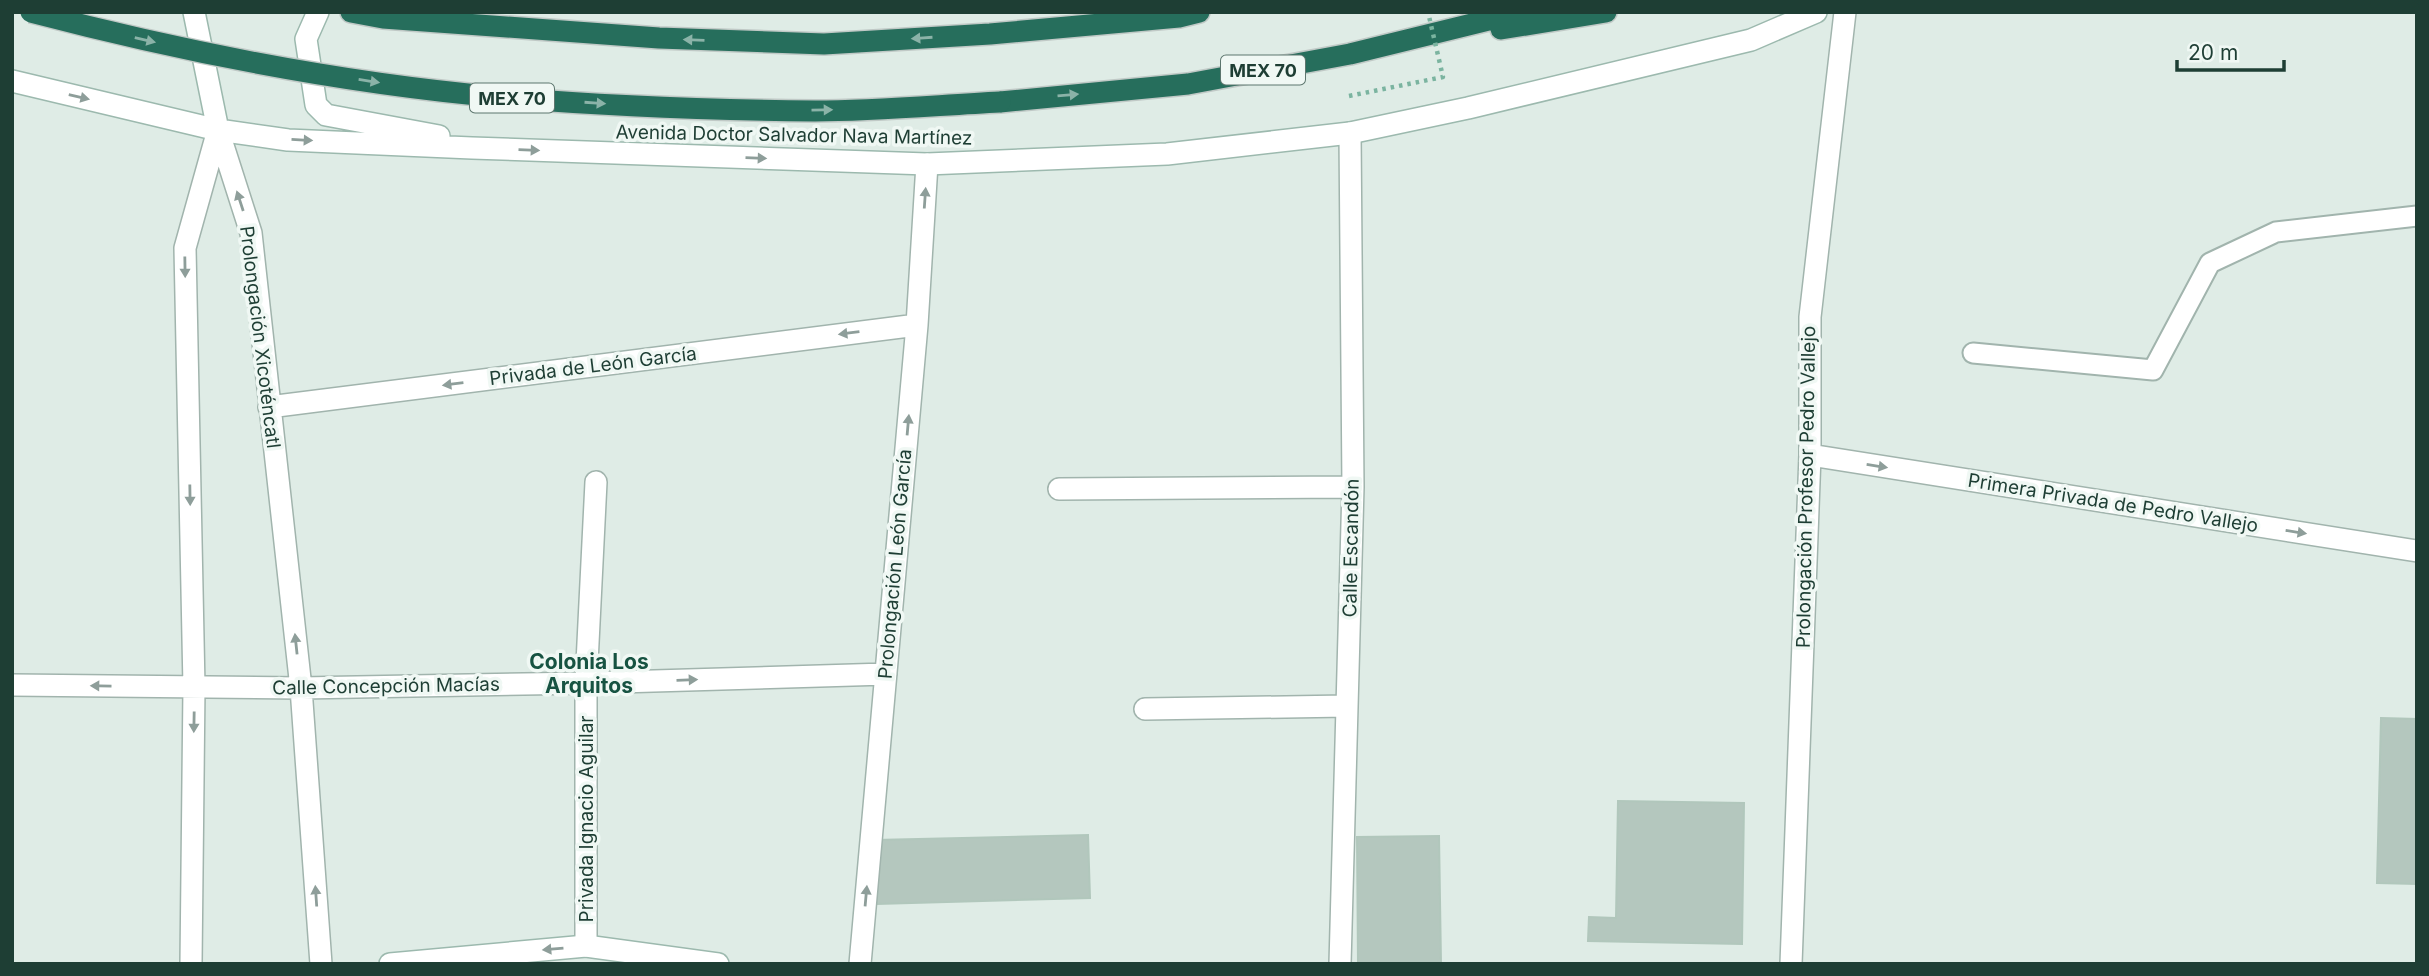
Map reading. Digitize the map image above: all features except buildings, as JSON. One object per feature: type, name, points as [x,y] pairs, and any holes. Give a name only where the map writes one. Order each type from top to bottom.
[{"type":"highway","name":"Avenida Doctor Salvador Nava Martínez","points":[[31,12],[224,57],[373,82],[499,97],[639,106],[818,111],[1000,102],[1188,84],[1350,54],[1521,12]]},
{"type":"highway","points":[[351,12],[383,18],[659,38],[810,44],[990,34],[1199,12]]},
{"type":"highway","points":[[1350,54],[1606,12]]},
{"type":"street","name":"Prolongación Xicoténcatl","points":[[194,12],[218,130],[251,233],[301,688],[321,964]]},
{"type":"street","points":[[318,12],[306,39],[316,105],[326,115],[438,135],[472,148]]},
{"type":"street","name":"Avenida Doctor Salvador Nava Martínez","points":[[12,81],[218,130],[288,140],[927,164],[1167,154],[1350,133],[1481,105],[1751,40],[1816,12]]},
{"type":"street","name":"Prolongación Profesor Pedro Vallejo","points":[[1791,964],[1810,456],[1810,317],[1845,12]]},
{"type":"street","points":[[191,964],[194,687],[185,248],[218,130]]},
{"type":"street","name":"Calle Escandón","points":[[1340,964],[1353,487],[1350,133]]},
{"type":"street","name":"Prolongación León García","points":[[860,964],[917,325],[927,164]]},
{"type":"street","name":"Privada de León García","points":[[269,407],[917,325]]},
{"type":"street","name":"Primera Privada de Pedro Vallejo","points":[[1810,456],[2417,551]]},
{"type":"street","name":"Privada Ignacio Aguilar","points":[[586,946],[586,683],[596,481]]},
{"type":"street","points":[[1059,489],[1353,487]]},
{"type":"street","name":"Calle Concepción Macías","points":[[12,685],[301,688],[886,674]]},
{"type":"street","points":[[1145,709],[1348,706]]},
{"type":"street","points":[[390,964],[586,946],[718,964]]},
{"type":"lane","points":[[1972,353],[2153,370],[2210,263],[2276,232],[2417,216]]},
{"type":"path","points":[[1349,96],[1443,78],[1428,12]]},
{"type":"district","name":"Colonia Los Arquitos","points":[[589,673]]}]
